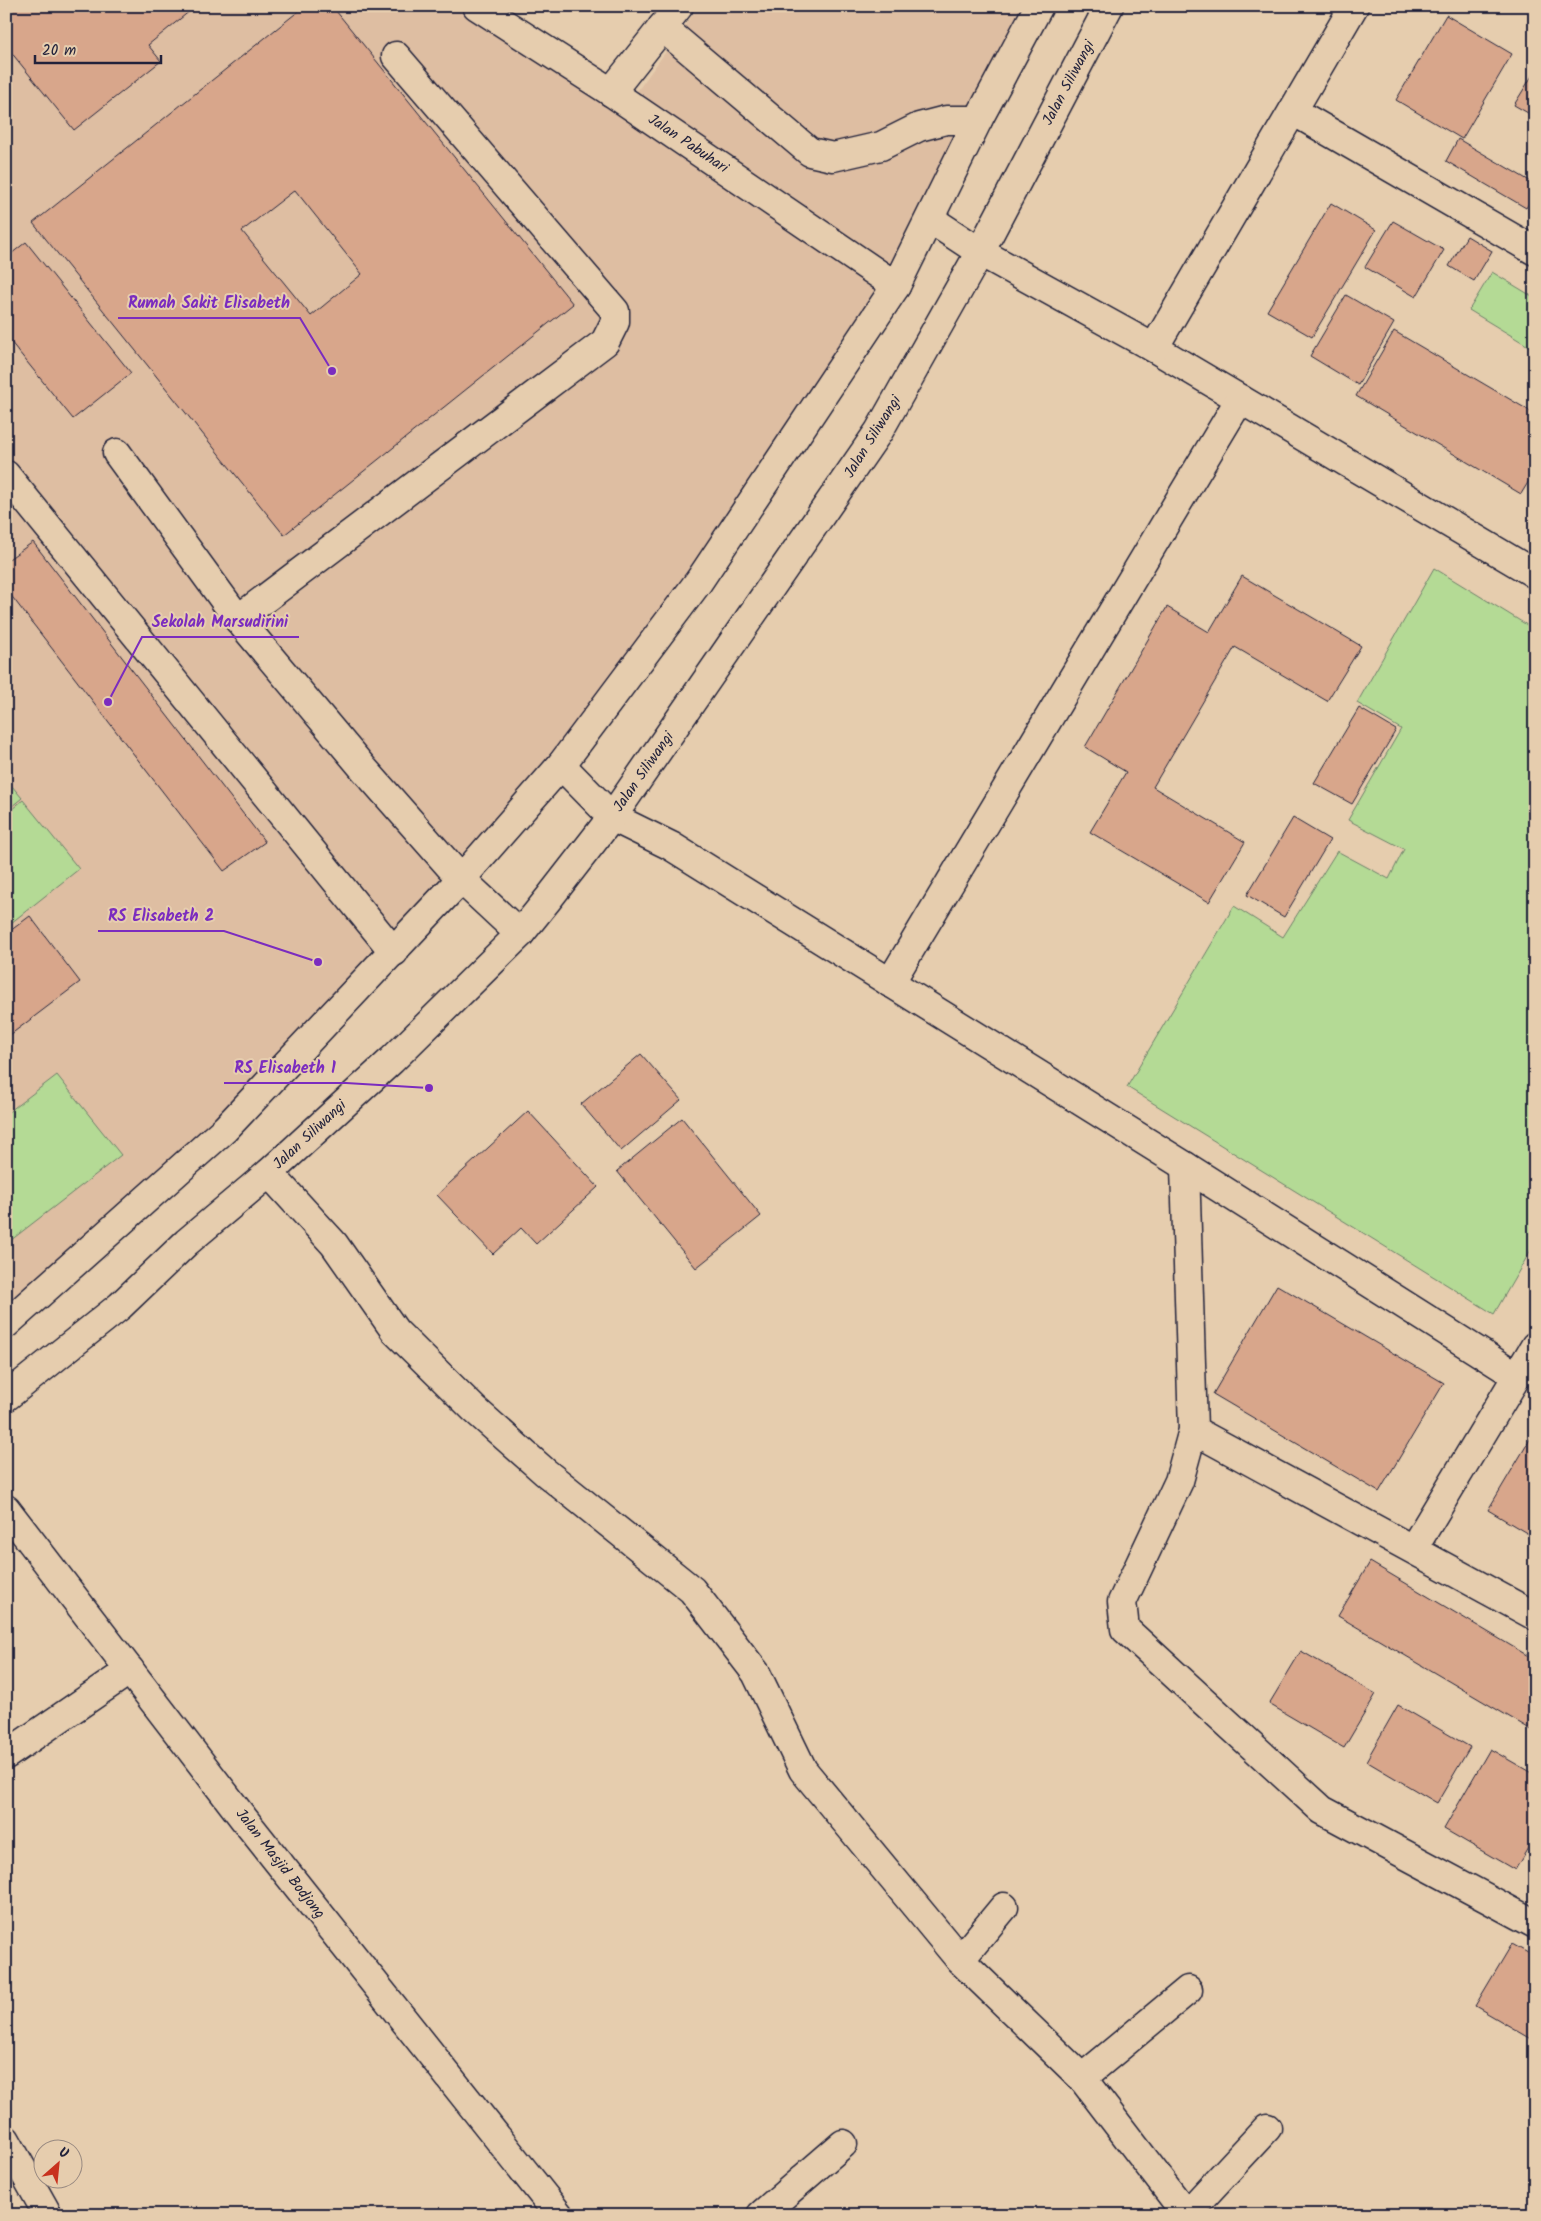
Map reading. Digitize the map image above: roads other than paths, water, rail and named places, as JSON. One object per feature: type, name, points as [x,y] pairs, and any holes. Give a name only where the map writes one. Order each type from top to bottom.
[{"type":"street","name":"Jalan Pabuhari","points":[[477,6],[611,92],[896,286]]},
{"type":"street","points":[[6,1324],[225,1129],[394,952],[561,765],[700,581],[896,286],[978,120],[1039,6]]},
{"type":"street","name":"Jalan Siliwangi","points":[[6,1397],[120,1306],[187,1242],[269,1173],[392,1060],[520,934],[612,817],[879,431],[980,252],[1109,6]]},
{"type":"street","points":[[1154,348],[1354,6]]},
{"type":"street","points":[[611,92],[671,17],[810,152],[833,157],[881,146],[919,127],[946,120],[978,120]]},
{"type":"street","points":[[238,619],[605,342],[615,322],[615,311],[396,56]]},
{"type":"street","points":[[1293,111],[1535,251]]},
{"type":"street","points":[[930,219],[980,252],[1154,348],[1535,574]]},
{"type":"street","points":[[890,983],[1240,399]]},
{"type":"street","points":[[117,453],[238,619],[364,769],[461,879],[520,934]]},
{"type":"street","points":[[6,475],[394,952]]},
{"type":"street","points":[[561,765],[612,817],[671,846],[1185,1166],[1517,1376]]},
{"type":"street","points":[[1185,1166],[1193,1430],[1179,1481],[1122,1602],[1125,1629],[1322,1810],[1535,1924]]},
{"type":"street","points":[[269,1173],[334,1244],[401,1337],[474,1409],[545,1472],[692,1590],[756,1673],[803,1770],[960,1960],[1082,2078],[1186,2215],[1267,2128]]},
{"type":"street","points":[[1413,1549],[1535,1346]]},
{"type":"street","points":[[1193,1430],[1535,1616]]},
{"type":"street","name":"Jalan Masjid Bodjong","points":[[6,1510],[244,1820],[560,2215]]},
{"type":"street","points":[[6,1755],[130,1670]]},
{"type":"street","points":[[960,1960],[1004,1907]]},
{"type":"street","points":[[1082,2078],[1188,1990]]},
{"type":"street","points":[[6,2140],[48,2215]]},
{"type":"street","points":[[761,2215],[843,2144]]},
{"type":"place","name":"Rumah Sakit Elisabeth","points":[[332,371]]},
{"type":"place","name":"Sekolah Marsudirini","points":[[108,702]]},
{"type":"place","name":"RS Elisabeth 2","points":[[318,962]]},
{"type":"place","name":"RS Elisabeth 1","points":[[429,1088]]}]
